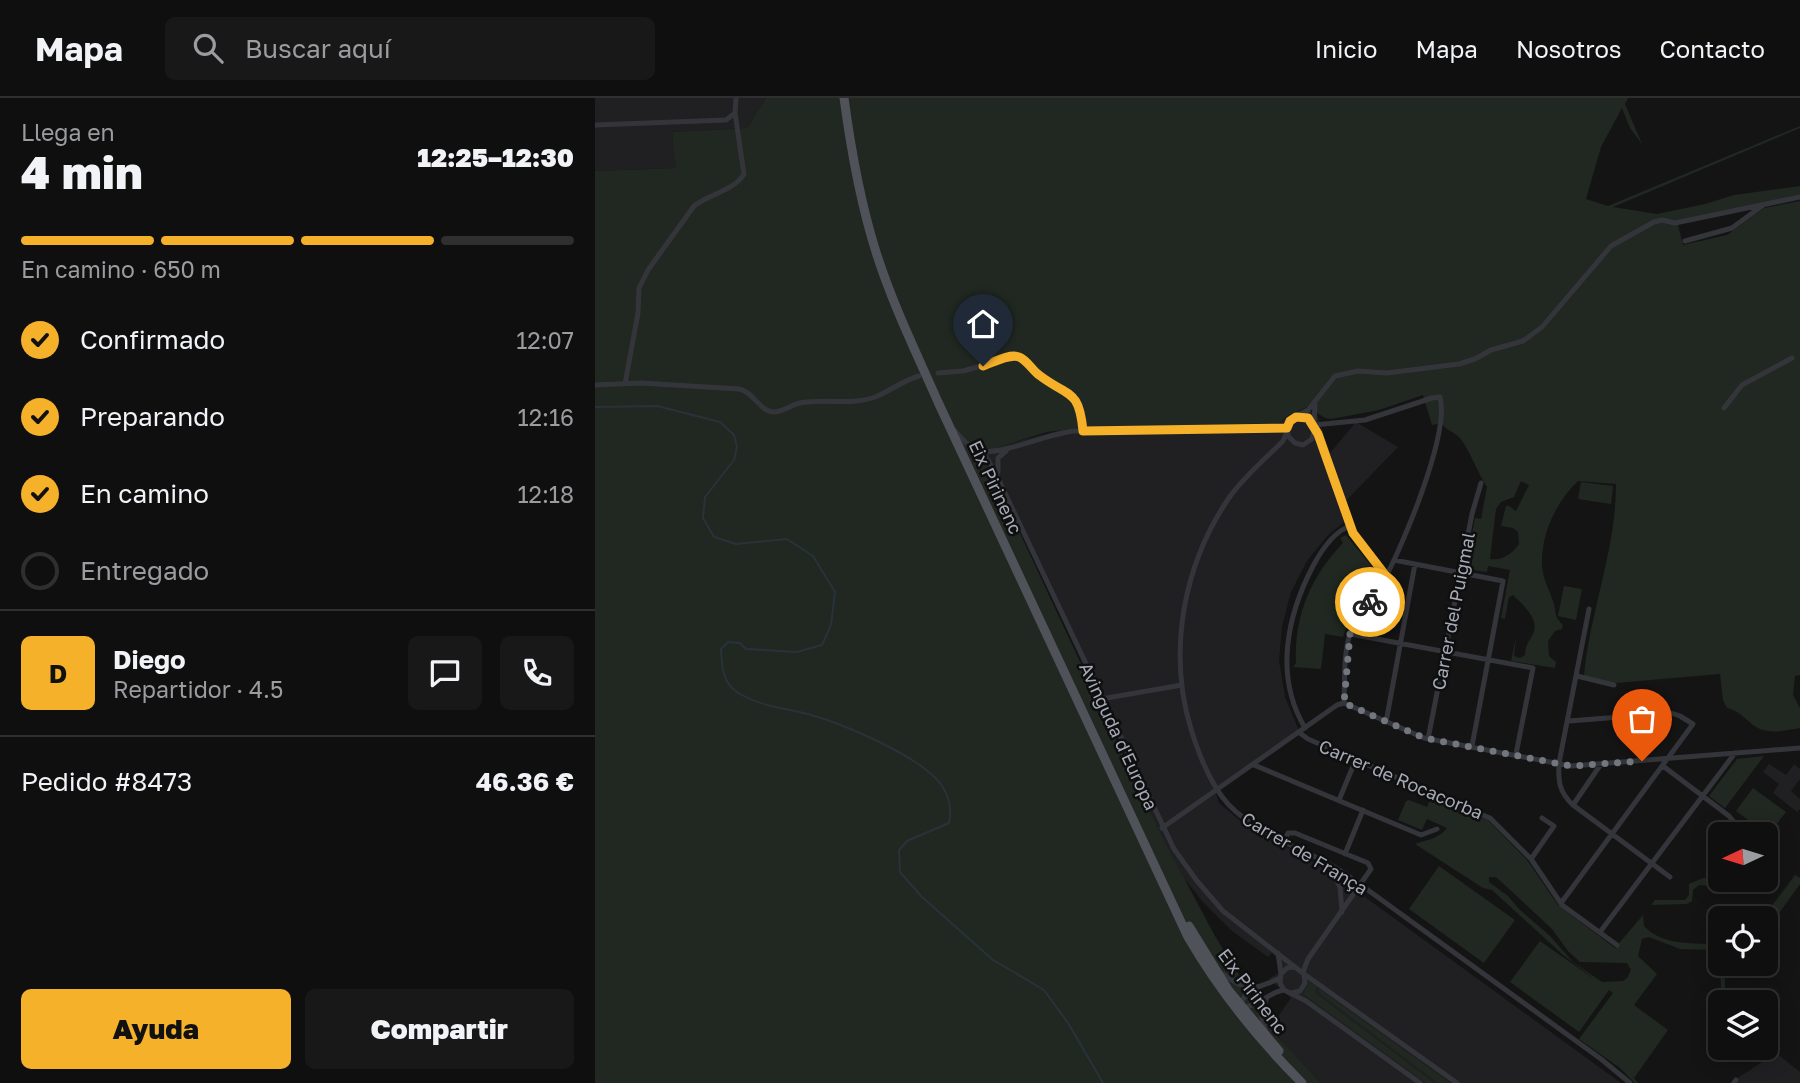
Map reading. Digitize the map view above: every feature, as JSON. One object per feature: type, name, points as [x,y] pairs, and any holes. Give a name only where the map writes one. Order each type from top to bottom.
[{"type":"main road","name":"Eix Pirinenc","points":[[844,98],[858,179],[876,252],[902,323],[1194,947],[1238,1014],[1302,1083]]},
{"type":"main road","name":"Eix Pirinenc","points":[[1160,876],[1241,1007],[1308,1083]]},
{"type":"street","points":[[625,384],[638,313],[639,288],[648,270],[694,206],[733,185],[744,174],[735,113],[736,98]]},
{"type":"street","points":[[595,125],[726,120],[735,113]]},
{"type":"street","points":[[1325,456],[1316,445],[1294,443],[1287,430],[1290,421],[1300,416],[1315,402],[1330,381],[1342,374],[1358,371],[1387,373],[1459,364],[1491,350],[1523,341],[1542,327],[1606,250],[1630,234],[1657,221],[1675,223],[1800,197]]},
{"type":"street","points":[[1685,241],[1732,228],[1764,204]]},
{"type":"street","points":[[938,373],[963,372],[1017,356],[1038,375],[1074,398],[1081,410],[1083,431]]},
{"type":"street","points":[[1724,408],[1742,385],[1792,358]]},
{"type":"street","points":[[595,385],[662,383],[744,389],[767,410],[773,412],[800,403],[859,401],[876,397],[919,376]]},
{"type":"street","points":[[1315,426],[1365,419],[1440,397],[1443,406],[1417,504],[1386,576],[1350,634],[1344,703]]},
{"type":"street","points":[[1306,444],[1314,436],[1315,402]]},
{"type":"street","points":[[1300,416],[1308,418],[1315,426],[1357,540],[1386,576]]},
{"type":"street","name":"Avinguda d'Europa","points":[[949,421],[961,439],[983,452],[1002,487],[1174,849],[1208,895],[1234,920],[1296,967]]},
{"type":"street","points":[[983,452],[1015,446],[1049,435],[1083,431],[1287,430]]},
{"type":"street","name":"Carrer de França","points":[[1287,430],[1283,441],[1232,495],[1200,552],[1187,592],[1181,624],[1182,685],[1197,747],[1217,789],[1237,812],[1284,841],[1325,861],[1361,885],[1601,1059],[1630,1083]]},
{"type":"street","name":"Carrer de França","points":[[1273,450],[1294,443]]},
{"type":"street","name":"Avinguda d'Europa","points":[[1002,487],[997,463],[1001,455],[1015,446]]},
{"type":"street","name":"Carrer del Puigmal","points":[[1428,739],[1481,483]]},
{"type":"street","points":[[1302,730],[1287,673],[1288,641],[1293,612],[1301,589],[1319,555],[1334,536],[1350,526]]},
{"type":"street","points":[[1394,560],[1503,581],[1472,746]]},
{"type":"street","points":[[1386,722],[1415,564]]},
{"type":"street","points":[[1589,609],[1559,763],[1560,788],[1573,805],[1669,877]]},
{"type":"street","points":[[1350,634],[1533,667],[1516,754]]},
{"type":"street","points":[[1577,676],[1614,685]]},
{"type":"street","points":[[1101,698],[1182,685]]},
{"type":"street","points":[[1162,828],[1344,703],[1428,739],[1577,766],[1800,748]]},
{"type":"street","points":[[1561,903],[1693,724],[1671,713],[1569,720]]},
{"type":"street","name":"Carrer de Rocacorba","points":[[1302,730],[1308,739],[1487,816],[1531,859],[1561,903],[1617,945]]},
{"type":"street","points":[[1600,932],[1735,753]]},
{"type":"street","points":[[1339,800],[1356,759]]},
{"type":"street","points":[[1573,805],[1601,764]]},
{"type":"street","points":[[1254,765],[1421,835],[1437,829]]},
{"type":"street","points":[[1663,766],[1734,822]]},
{"type":"street","points":[[1345,854],[1363,810]]},
{"type":"street","points":[[1531,859],[1553,826],[1542,818]]},
{"type":"street","points":[[1284,841],[1288,833],[1295,833],[1368,863],[1371,867],[1370,873],[1308,959],[1303,973],[1303,987],[1291,993]]},
{"type":"street","points":[[1325,861],[1339,883],[1342,912]]},
{"type":"street","points":[[1194,947],[1199,949],[1236,1004],[1250,1007],[1284,990],[1291,993],[1420,1083]]},
{"type":"street","points":[[1278,953],[1284,990]]},
{"type":"street","points":[[1285,1066],[1242,1012],[1243,996],[1280,976],[1287,968],[1296,967],[1308,959]]},
{"type":"street","points":[[1212,964],[1230,981],[1259,988]]},
{"type":"street","points":[[1296,967],[1457,1083]]},
{"type":"street","points":[[1267,997],[1262,1007],[1262,1021],[1279,1051]]},
{"type":"shaded area","points":[[595,98],[766,98],[747,128],[672,132],[677,168],[595,171]]},
{"type":"shaded area","points":[[766,98],[1628,98],[1625,104],[1642,144],[1630,128],[1622,108],[1601,147],[1586,199],[1608,206],[1800,126],[1613,207],[1657,214],[1734,195],[1800,186],[1800,196],[1677,221],[1683,245],[1727,235],[1764,208],[1800,201],[1800,675],[1795,676],[1793,695],[1800,708],[1800,728],[1765,730],[1727,708],[1723,700],[1720,674],[1616,683],[1584,676],[1612,533],[1616,484],[1578,481],[1563,498],[1547,529],[1542,552],[1542,569],[1556,616],[1563,625],[1548,641],[1549,656],[1556,662],[1555,668],[1511,661],[1516,637],[1514,656],[1520,658],[1525,655],[1526,646],[1535,628],[1534,623],[1529,612],[1513,595],[1509,597],[1505,619],[1501,618],[1510,570],[1488,566],[1487,572],[1465,569],[1475,518],[1481,519],[1487,487],[1459,437],[1442,423],[1432,425],[1423,395],[1379,410],[1331,419],[1307,407],[1279,423],[1087,428],[1080,423],[1080,428],[1047,432],[982,452],[1162,837],[1215,936],[1276,1035],[1321,1083],[595,1083],[595,171],[676,168],[672,132],[747,128]],"holes":[[[1521,481],[1529,485],[1516,511],[1506,506],[1501,526],[1513,528],[1518,532],[1519,544],[1506,556],[1490,559],[1496,509],[1501,502],[1514,497]]]},
{"type":"shaded area","points":[[1306,408],[1317,414],[1330,453],[1356,422],[1398,447],[1340,507],[1344,522],[1327,536],[1307,561],[1291,592],[1282,626],[1279,661],[1285,697],[1300,733],[1216,793],[1219,803],[1243,823],[1321,866],[1621,1083],[1321,1083],[1271,1027],[1291,998],[1269,979],[1278,973],[1278,959],[1272,953],[1268,957],[1232,931],[1203,902],[1183,877],[1136,795],[1142,791],[984,457],[987,449],[1061,430],[1279,423],[1289,415]]},
{"type":"shaded area","points":[[1581,482],[1613,486],[1611,504],[1578,499]]},
{"type":"shaded area","points":[[1346,535],[1378,574],[1378,582],[1373,581],[1354,606],[1357,611],[1347,625],[1343,637],[1325,634],[1321,669],[1293,667],[1296,663],[1298,629],[1307,598],[1322,569],[1343,543],[1340,538]]},
{"type":"shaded area","points":[[1564,586],[1582,589],[1576,620],[1558,616]]},
{"type":"shaded area","points":[[1764,756],[1725,808],[1709,796],[1737,759]]},
{"type":"shaded area","points":[[1769,764],[1786,775],[1794,764],[1800,769],[1800,779],[1791,791],[1800,799],[1800,809],[1797,812],[1773,793],[1779,784],[1763,772]]},
{"type":"shaded area","points":[[1753,788],[1786,812],[1778,822],[1751,822],[1736,811]]},
{"type":"shaded area","points":[[1432,796],[1488,820],[1527,860],[1558,905],[1615,948],[1643,915],[1644,926],[1652,933],[1680,942],[1708,944],[1708,950],[1680,949],[1649,937],[1642,939],[1638,956],[1657,974],[1634,1005],[1668,1030],[1634,1078],[1638,1083],[1579,1039],[1613,993],[1609,990],[1579,1032],[1510,982],[1540,941],[1597,981],[1562,954],[1492,890],[1483,888],[1415,844],[1436,837],[1447,828],[1427,819],[1422,830],[1398,820],[1406,801],[1427,807]],"holes":[[[1489,877],[1496,877],[1552,929],[1580,962],[1627,963],[1631,970],[1627,978],[1623,981],[1602,982],[1573,962],[1550,936],[1508,896],[1489,882]]]},
{"type":"shaded area","points":[[1439,866],[1515,920],[1484,963],[1409,909]]},
{"type":"shaded area","points":[[1795,875],[1800,878],[1800,884],[1778,914],[1778,906],[1772,906]]},
{"type":"shaded area","points":[[1708,878],[1708,886],[1699,885],[1693,890],[1692,901],[1687,904],[1651,905],[1655,900],[1685,900],[1689,895],[1689,884]]},
{"type":"shaded area","points":[[1720,976],[1725,976],[1725,990],[1721,990]]},
{"type":"shaded area","points":[[1309,981],[1317,987],[1315,991],[1318,995],[1434,1083],[1426,1083],[1303,994]]},
{"type":"shaded area","points":[[1318,988],[1450,1083],[1438,1083],[1319,993]]},
{"type":"shaded area","points":[[1778,1055],[1800,1072],[1800,1083],[1730,1083],[1765,1060],[1778,1060]]},
{"type":"waterway","points":[[595,407],[657,406],[720,422],[734,435],[737,447],[734,460],[705,497],[703,518],[714,537],[736,544],[787,539],[813,556],[835,592],[831,625],[822,645],[797,652],[746,649],[740,643],[728,642],[721,649],[728,683],[737,692],[754,701],[808,714],[860,733],[915,762],[940,783],[949,802],[949,823],[907,841],[899,850],[900,872],[922,897],[993,960],[1044,990],[1068,1023],[1103,1083]]},
{"type":"way so far","points":[[1370,602],[1350,634],[1344,703],[1424,738],[1571,766],[1642,761]]},
{"type":"route","points":[[983,366],[1014,356],[1021,357],[1038,375],[1069,393],[1080,405],[1083,431],[1287,428],[1293,418],[1308,418],[1318,434],[1353,533],[1386,576],[1370,602]]}]
